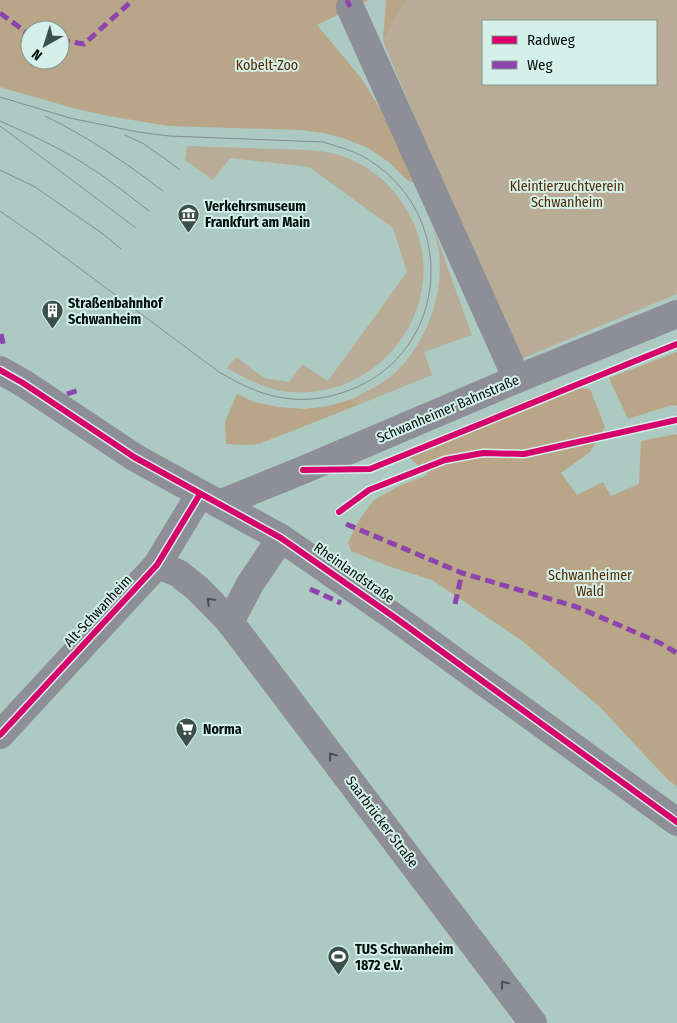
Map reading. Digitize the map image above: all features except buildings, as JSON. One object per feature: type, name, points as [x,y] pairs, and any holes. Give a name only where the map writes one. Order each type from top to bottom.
[{"type":"street","points":[[350,7],[516,380]]},
{"type":"street","name":"Schwanheimer Bahnstraße","points":[[210,499],[516,380],[677,314]]},
{"type":"street","name":"Rheinlandstraße","points":[[0,370],[23,383],[134,457],[281,538],[397,618],[677,822]]},
{"type":"street","name":"Alt-Schwanheim","points":[[0,735],[158,565],[210,499]]},
{"type":"street","points":[[230,622],[250,584],[281,538]]},
{"type":"street","name":"Saarbrücker Straße","points":[[158,565],[178,574],[198,589],[230,622],[533,1023]]},
{"type":"green space","name":"Kobelt-Zoo","points":[[0,0],[369,0],[317,25],[361,78],[386,118],[419,185],[407,180],[390,163],[368,148],[324,133],[300,130],[169,126],[73,108],[0,87]]},
{"type":"green space","points":[[386,0],[406,0],[383,41]]},
{"type":"green space","name":"Kleintierzuchtverein Schwanheim","points":[[406,0],[677,0],[677,294],[516,361],[383,41]]},
{"type":"green space","points":[[187,146],[320,151],[345,157],[363,165],[392,189],[403,204],[419,237],[424,270],[419,303],[406,332],[385,358],[358,378],[326,390],[282,391],[250,380],[227,368],[236,357],[264,378],[289,382],[304,365],[328,381],[407,272],[393,228],[309,167],[230,158],[213,180],[185,160]]},
{"type":"green space","points":[[433,227],[472,335],[424,352],[432,375],[358,405],[352,399],[385,381],[395,373],[416,348],[424,333],[439,286],[439,250]]},
{"type":"green space","points":[[677,352],[677,406],[672,405],[628,419],[609,378]]},
{"type":"green space","name":"Schwanheimer Wald","points":[[561,386],[590,389],[605,427],[590,452],[561,473],[577,495],[603,482],[611,496],[639,484],[641,441],[677,434],[677,786],[668,780],[600,707],[521,640],[432,580],[391,567],[351,551],[348,543],[359,520],[374,500],[399,486],[428,475],[403,451]]},
{"type":"green space","points":[[237,394],[254,402],[278,407],[304,409],[329,406],[352,399],[358,405],[259,444],[226,444],[225,422]]},
{"type":"tram line","points":[[0,97],[70,118],[138,132],[169,136],[323,142],[358,154],[369,160],[399,186],[420,218],[430,252],[430,288],[421,322],[402,353],[375,378],[338,394],[323,398],[278,397],[248,387],[219,372],[0,211]]},
{"type":"tram line","points":[[45,116],[106,150],[163,191]]},
{"type":"tram line","points":[[0,121],[71,156],[105,178],[149,211]]},
{"type":"tram line","points":[[0,126],[136,228]]},
{"type":"tram line","points":[[125,135],[144,144],[179,169]]},
{"type":"tram line","points":[[0,170],[35,187],[103,234],[121,249]]},
{"type":"marked path","points":[[70,42],[84,44],[133,0]]},
{"type":"marked path","points":[[347,0],[350,7]]},
{"type":"marked path","points":[[0,13],[20,28]]},
{"type":"marked path","points":[[1,334],[4,348]]},
{"type":"marked path","points":[[67,394],[79,390]]},
{"type":"marked path","points":[[346,524],[462,573],[577,607],[660,643],[677,653]]},
{"type":"marked path","points":[[455,604],[462,573]]},
{"type":"marked path","points":[[310,589],[341,603]]},
{"type":"cycle path","points":[[303,470],[370,469],[677,344]]},
{"type":"cycle path","points":[[0,370],[23,383],[134,457],[281,538],[397,619],[677,822]]},
{"type":"cycle path","points":[[339,512],[369,490],[445,460],[483,453],[524,454],[677,420]]},
{"type":"cycle path","points":[[0,735],[157,565],[200,494]]},
{"type":"place","name":"Verkehrsmuseum Frankfurt am Main","points":[[189,233]]},
{"type":"place","name":"Straßenbahnhof Schwanheim","points":[[52,330]]},
{"type":"place","name":"Norma","points":[[187,748]]},
{"type":"place","name":"TUS Schwanheim 1872 e.V.","points":[[339,976]]}]
